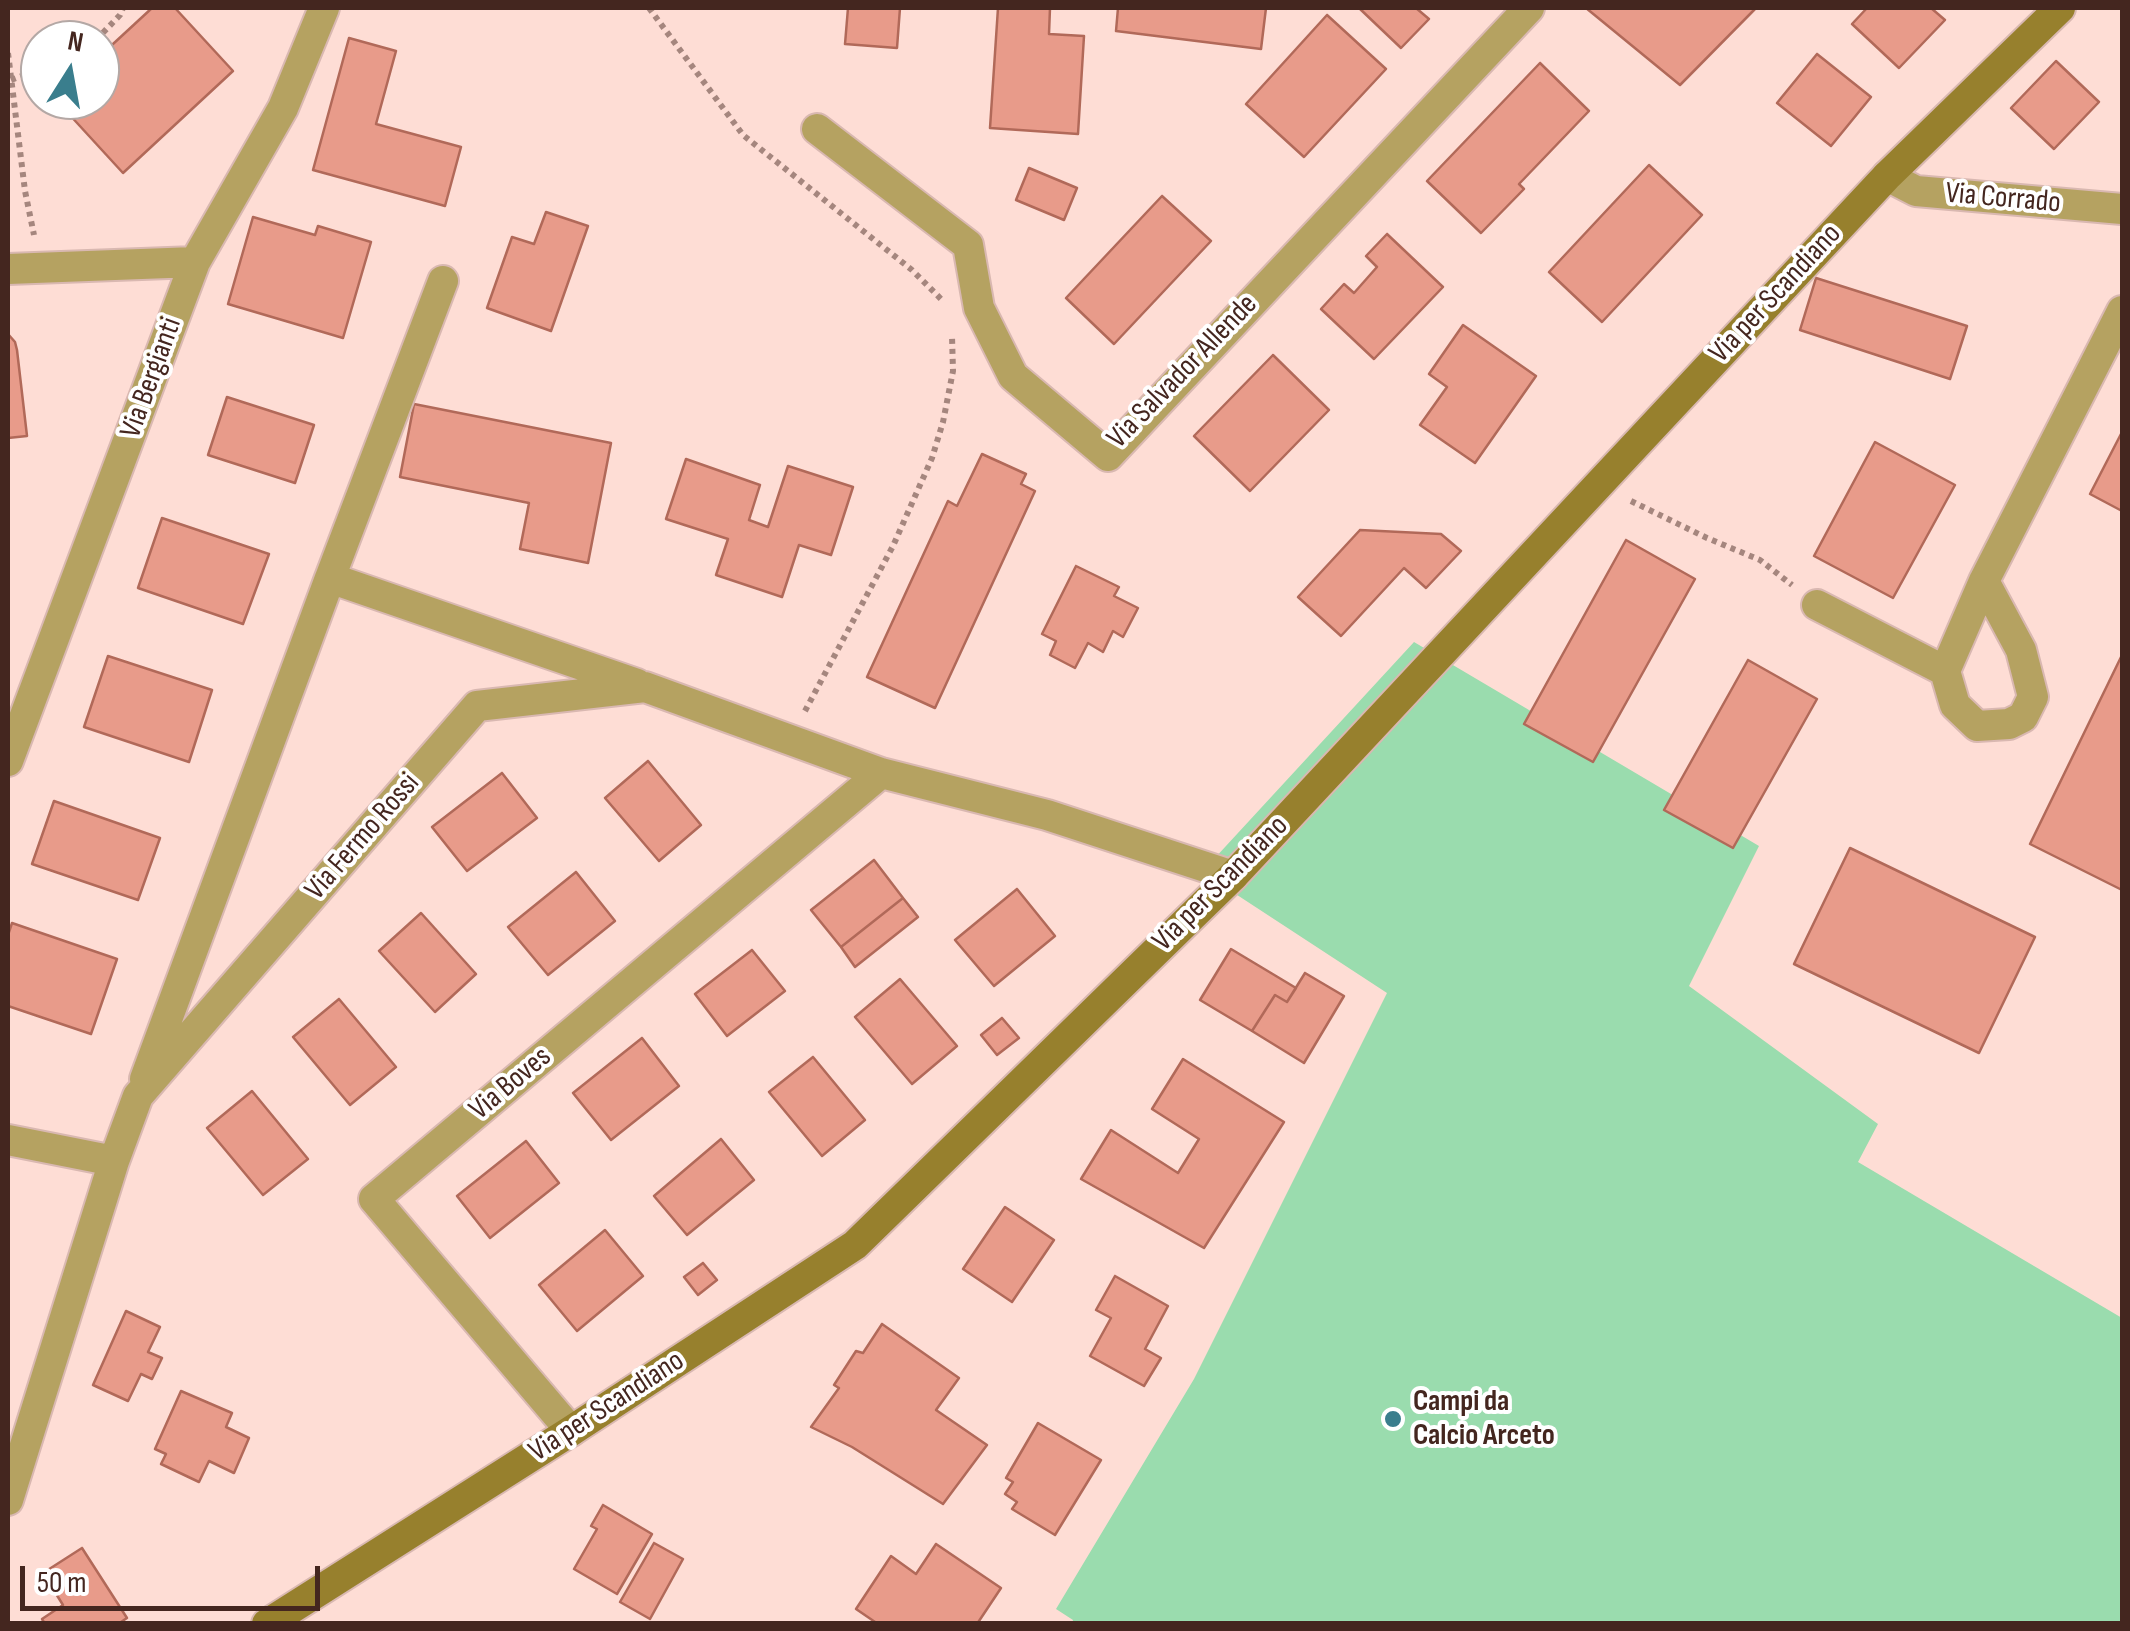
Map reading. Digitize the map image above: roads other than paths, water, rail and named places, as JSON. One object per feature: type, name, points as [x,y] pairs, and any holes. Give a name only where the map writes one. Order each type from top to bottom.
[{"type":"street","name":"Via Bergianti","points":[[8,761],[195,262],[284,108],[324,8]]},
{"type":"street","name":"Via Salvador Allende","points":[[817,129],[968,246],[979,308],[1013,376],[1108,456],[1529,8]]},
{"type":"street","name":"Via per Scandiano","points":[[267,1624],[855,1246],[1233,876],[1887,176],[2060,8]]},
{"type":"street","name":"Via Corrado","points":[[1887,176],[1916,192],[2122,209]]},
{"type":"street","points":[[8,269],[195,262]]},
{"type":"street","name":"Via Fermo Rossi","points":[[8,1500],[114,1161],[443,281]]},
{"type":"street","points":[[1984,580],[2021,650],[2033,697],[2024,716],[2009,724],[1977,726],[1954,704],[1945,671],[1984,580],[2122,311]]},
{"type":"street","name":"Via Fermo Rossi","points":[[330,578],[881,773],[1046,815],[1233,876]]},
{"type":"street","points":[[1817,604],[1945,671]]},
{"type":"street","name":"Via Fermo Rossi","points":[[138,1096],[478,706],[646,687]]},
{"type":"street","name":"Via Boves","points":[[571,1431],[374,1199],[881,773]]},
{"type":"street","points":[[8,1140],[114,1161]]},
{"type":"place","name":"Campi da Calcio Arceto","points":[[1393,1419]]}]
